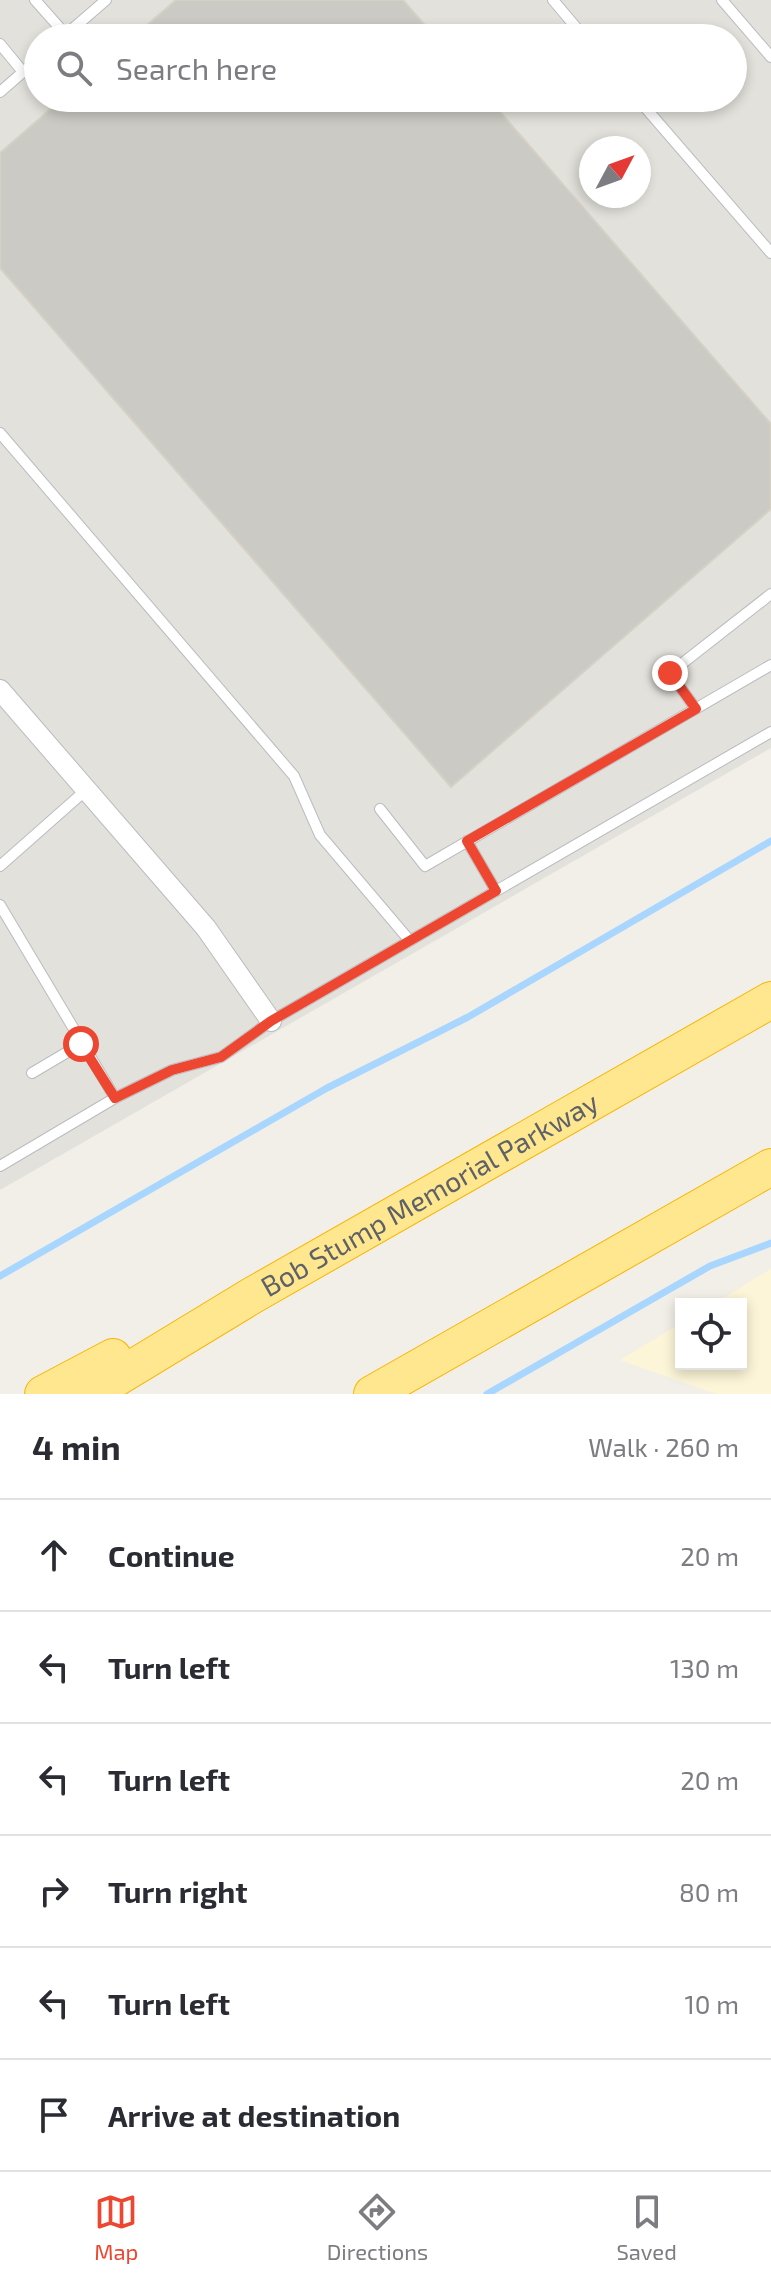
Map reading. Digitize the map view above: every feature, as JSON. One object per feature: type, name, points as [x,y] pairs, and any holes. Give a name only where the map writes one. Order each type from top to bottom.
[{"type":"highway","name":"Bob Stump Memorial Parkway","points":[[90,1394],[253,1295],[771,1000]]},
{"type":"highway","points":[[372,1394],[771,1167]]},
{"type":"highway","points":[[43,1394],[92,1366],[253,1295]]},
{"type":"street","points":[[0,690],[206,928],[271,1021]]},
{"type":"lane","points":[[35,0],[54,24]]},
{"type":"lane","points":[[79,24],[106,0]]},
{"type":"lane","points":[[553,0],[573,24]]},
{"type":"lane","points":[[722,0],[743,24]]},
{"type":"lane","points":[[747,29],[771,57]]},
{"type":"lane","points":[[0,44],[23,72],[0,92]]},
{"type":"lane","points":[[649,112],[771,253]]},
{"type":"lane","points":[[0,433],[294,776],[320,835],[410,941]]},
{"type":"lane","points":[[696,709],[670,673],[771,594]]},
{"type":"lane","points":[[380,809],[425,866],[771,665]]},
{"type":"lane","points":[[0,1166],[115,1098],[172,1070],[221,1057],[271,1021],[771,732]]},
{"type":"lane","points":[[0,866],[86,790]]},
{"type":"lane","points":[[467,841],[496,891]]},
{"type":"lane","points":[[0,905],[115,1098]]},
{"type":"lane","points":[[32,1073],[81,1044]]},
{"type":"shaded area","points":[[0,0],[771,0],[771,748],[0,1190]]},
{"type":"sand","points":[[771,1269],[771,1394],[716,1394],[620,1360],[675,1327],[675,1370],[747,1370],[747,1298],[723,1298]]},
{"type":"building","points":[[176,0],[403,0],[424,24],[148,24]]},
{"type":"building","points":[[47,112],[500,112],[579,203],[579,208],[583,208],[771,424],[771,509],[451,787],[0,268],[0,153]]},
{"type":"waterway","points":[[0,1276],[327,1088],[468,1017],[771,841]]},
{"type":"waterway","points":[[487,1394],[710,1266],[771,1243]]},
{"type":"route","points":[[81,1044],[115,1098],[172,1070],[221,1057],[271,1021],[496,891],[467,841],[696,709],[670,673]]}]
